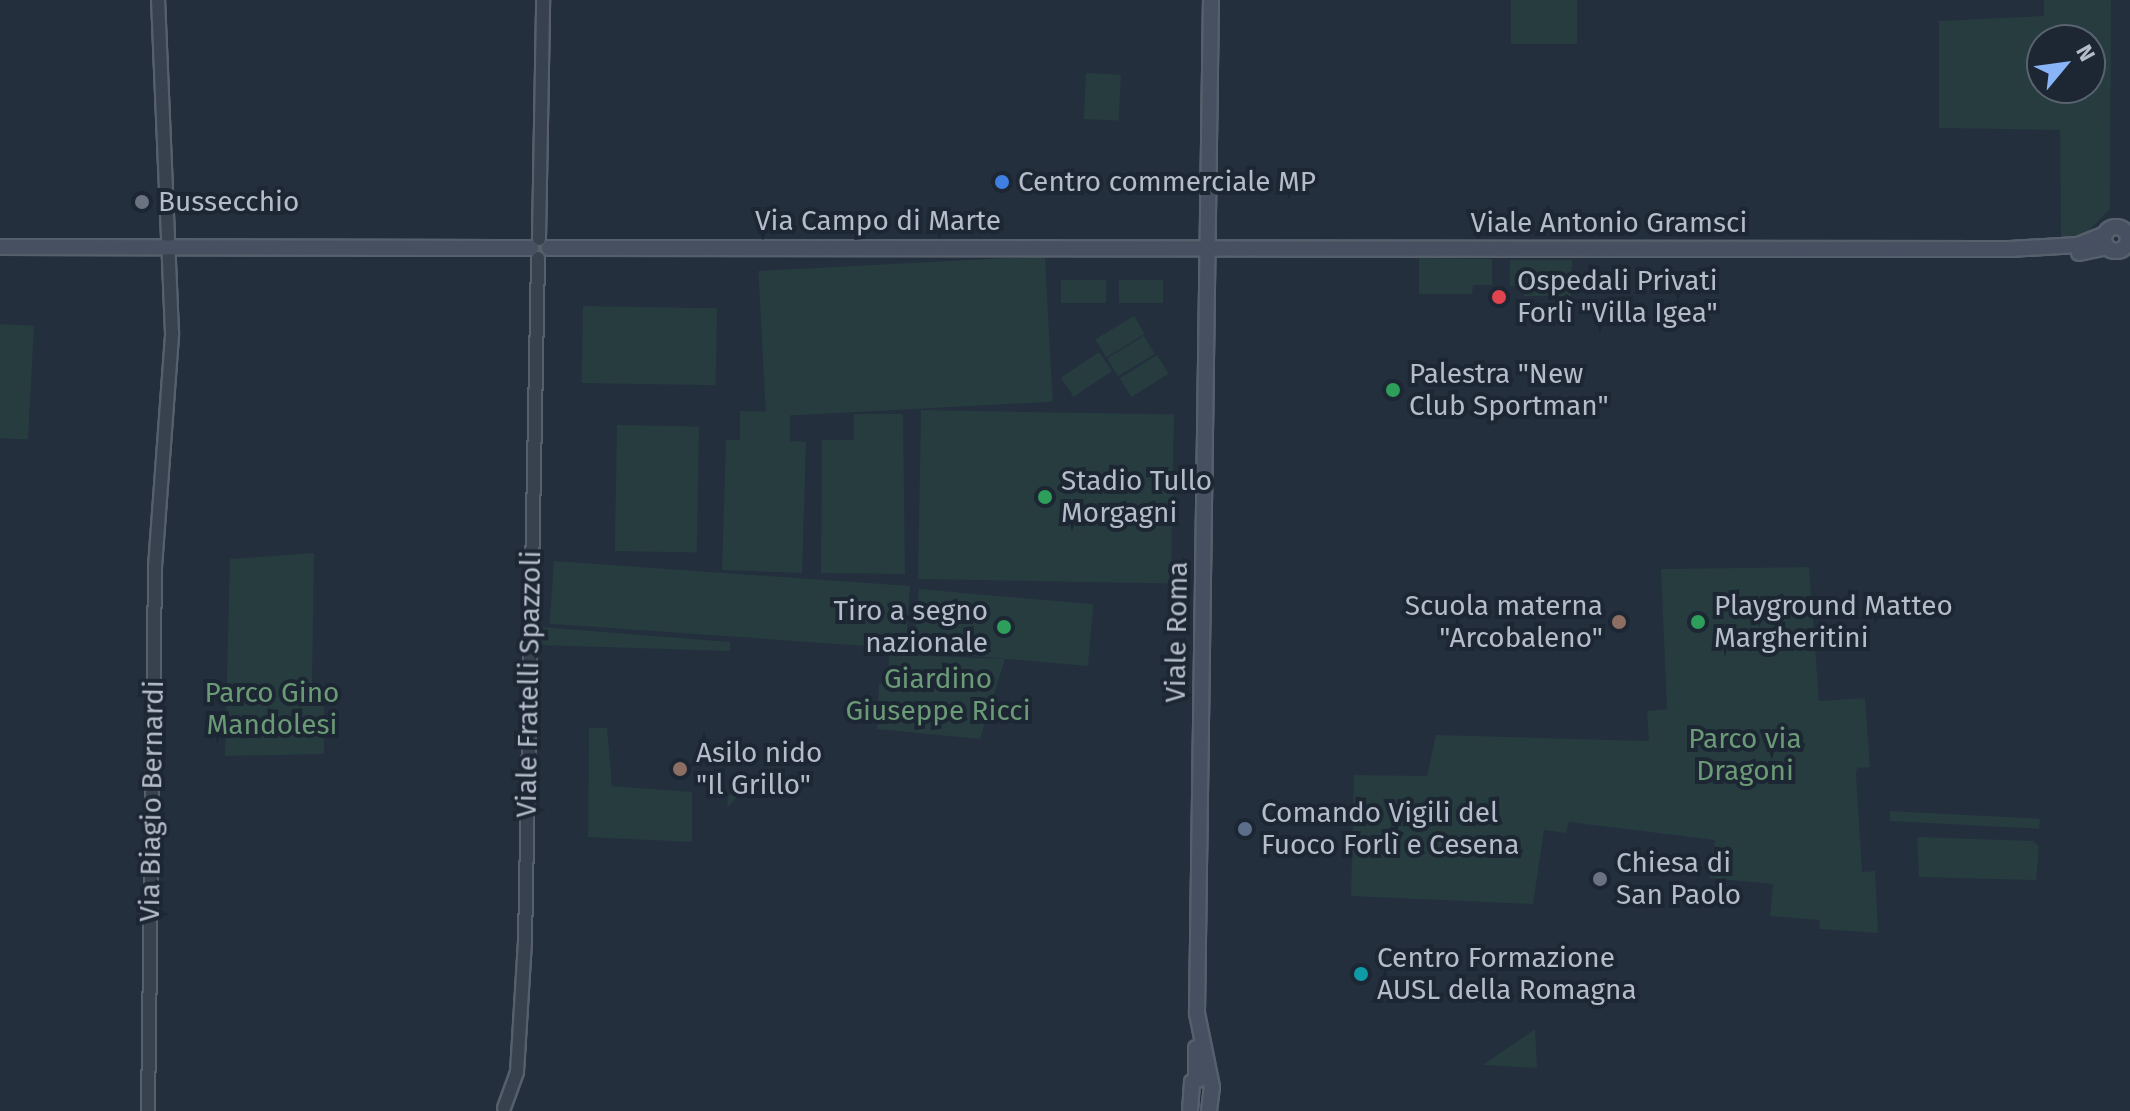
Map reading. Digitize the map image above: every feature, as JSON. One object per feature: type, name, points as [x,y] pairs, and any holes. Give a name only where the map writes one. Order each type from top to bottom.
[{"type":"main road","name":"Viale Roma","points":[[1202,1078],[1199,1024],[1211,0]]},
{"type":"main road","name":"Viale Antonio Gramsci","points":[[1207,247],[2010,249],[2078,253],[2120,244]]},
{"type":"main road","name":"Via Campo di Marte","points":[[0,247],[1207,247]]},
{"type":"main road","points":[[1189,1110],[1202,1078]]},
{"type":"main road","points":[[1202,1078],[1209,1111]]},
{"type":"street","name":"Via Biagio Bernardi","points":[[148,1111],[154,593],[172,333],[158,0]]},
{"type":"street","name":"Viale Fratelli Spazzoli","points":[[502,1110],[517,1072],[525,929],[543,0]]},
{"type":"green space","points":[[1511,0],[1577,0],[1577,44],[1511,44]]},
{"type":"green space","points":[[2044,0],[2111,0],[2110,209],[2087,232],[2061,239],[2060,130],[1939,128],[1939,21],[2044,16]]},
{"type":"green space","points":[[1086,73],[1121,75],[1119,121],[1084,119]]},
{"type":"green space","points":[[1045,256],[1053,402],[766,417],[758,271]]},
{"type":"green space","points":[[1419,258],[1492,259],[1492,285],[1473,285],[1472,294],[1419,294]]},
{"type":"green space","points":[[1510,260],[1572,260],[1571,296],[1524,296],[1523,286],[1510,286]]},
{"type":"green space","points":[[1061,280],[1106,280],[1106,303],[1061,303]]},
{"type":"green space","points":[[1119,280],[1163,280],[1163,303],[1119,303]]},
{"type":"green space","points":[[583,306],[717,308],[716,385],[582,383]]},
{"type":"green space","points":[[1134,316],[1145,334],[1106,357],[1095,339]]},
{"type":"green space","points":[[0,324],[34,326],[28,440],[0,438]]},
{"type":"green space","points":[[1144,336],[1155,354],[1118,376],[1107,358]]},
{"type":"green space","points":[[1099,352],[1112,371],[1074,397],[1061,378]]},
{"type":"green space","points":[[1157,355],[1169,374],[1131,397],[1120,378]]},
{"type":"green space","name":"Stadio Tullo Morgagni","points":[[921,410],[1174,414],[1171,583],[918,579]]},
{"type":"green space","points":[[740,411],[790,412],[790,441],[806,442],[802,573],[722,570],[726,440],[740,440]]},
{"type":"green space","points":[[854,414],[903,414],[905,574],[821,573],[822,440],[854,440]]},
{"type":"green space","points":[[617,425],[699,426],[697,552],[615,551]]},
{"type":"green space","name":"Parco Gino Mandolesi","points":[[314,553],[312,684],[324,685],[324,754],[225,756],[230,559]]},
{"type":"green space","points":[[554,561],[910,586],[906,649],[550,624]]},
{"type":"green space","name":"Parco via Dragoni","points":[[1809,567],[1819,701],[1865,698],[1870,767],[1857,768],[1856,774],[1862,872],[1875,871],[1878,933],[1820,929],[1819,920],[1770,916],[1773,884],[1709,878],[1715,840],[1569,822],[1566,833],[1544,830],[1533,904],[1351,896],[1354,775],[1427,776],[1436,735],[1649,741],[1647,711],[1667,709],[1661,569]]},
{"type":"green space","name":"Tiro a segno nazionale","points":[[919,589],[1093,604],[1088,666],[914,651]]},
{"type":"green space","points":[[540,627],[730,642],[730,651],[540,645]]},
{"type":"green space","name":"Giardino Giuseppe Ricci","points":[[889,654],[1005,659],[980,739],[877,729],[879,684],[888,684]]},
{"type":"green space","points":[[589,728],[607,728],[612,786],[692,792],[692,842],[588,837]]},
{"type":"green space","points":[[741,781],[750,783],[727,808],[728,797]]},
{"type":"green space","points":[[1890,811],[2040,819],[2039,829],[1889,821]]},
{"type":"green space","points":[[1917,837],[2034,841],[2039,847],[2036,880],[1919,877]]},
{"type":"green space","points":[[1535,1029],[1537,1068],[1483,1065]]},
{"type":"place","name":"Centro commerciale MP","points":[[1002,182]]},
{"type":"place","name":"Bussecchio","points":[[142,202]]},
{"type":"place","name":"Ospedali Privati Forlì \"Villa Igea\"","points":[[1499,297]]},
{"type":"place","name":"Palestra \"New Club Sportman\"","points":[[1393,390]]},
{"type":"place","name":"Stadio Tullo Morgagni","points":[[1045,497]]},
{"type":"place","name":"Scuola materna \"Arcobaleno\"","points":[[1619,622]]},
{"type":"place","name":"Playground Matteo Margheritini","points":[[1698,622]]},
{"type":"place","name":"Tiro a segno nazionale","points":[[1004,627]]},
{"type":"place","name":"Asilo nido \"Il Grillo\"","points":[[680,769]]},
{"type":"place","name":"Comando Vigili del Fuoco Forlì e Cesena","points":[[1245,829]]},
{"type":"place","name":"Chiesa di San Paolo","points":[[1600,879]]},
{"type":"place","name":"Centro Formazione AUSL della Romagna","points":[[1361,974]]}]
